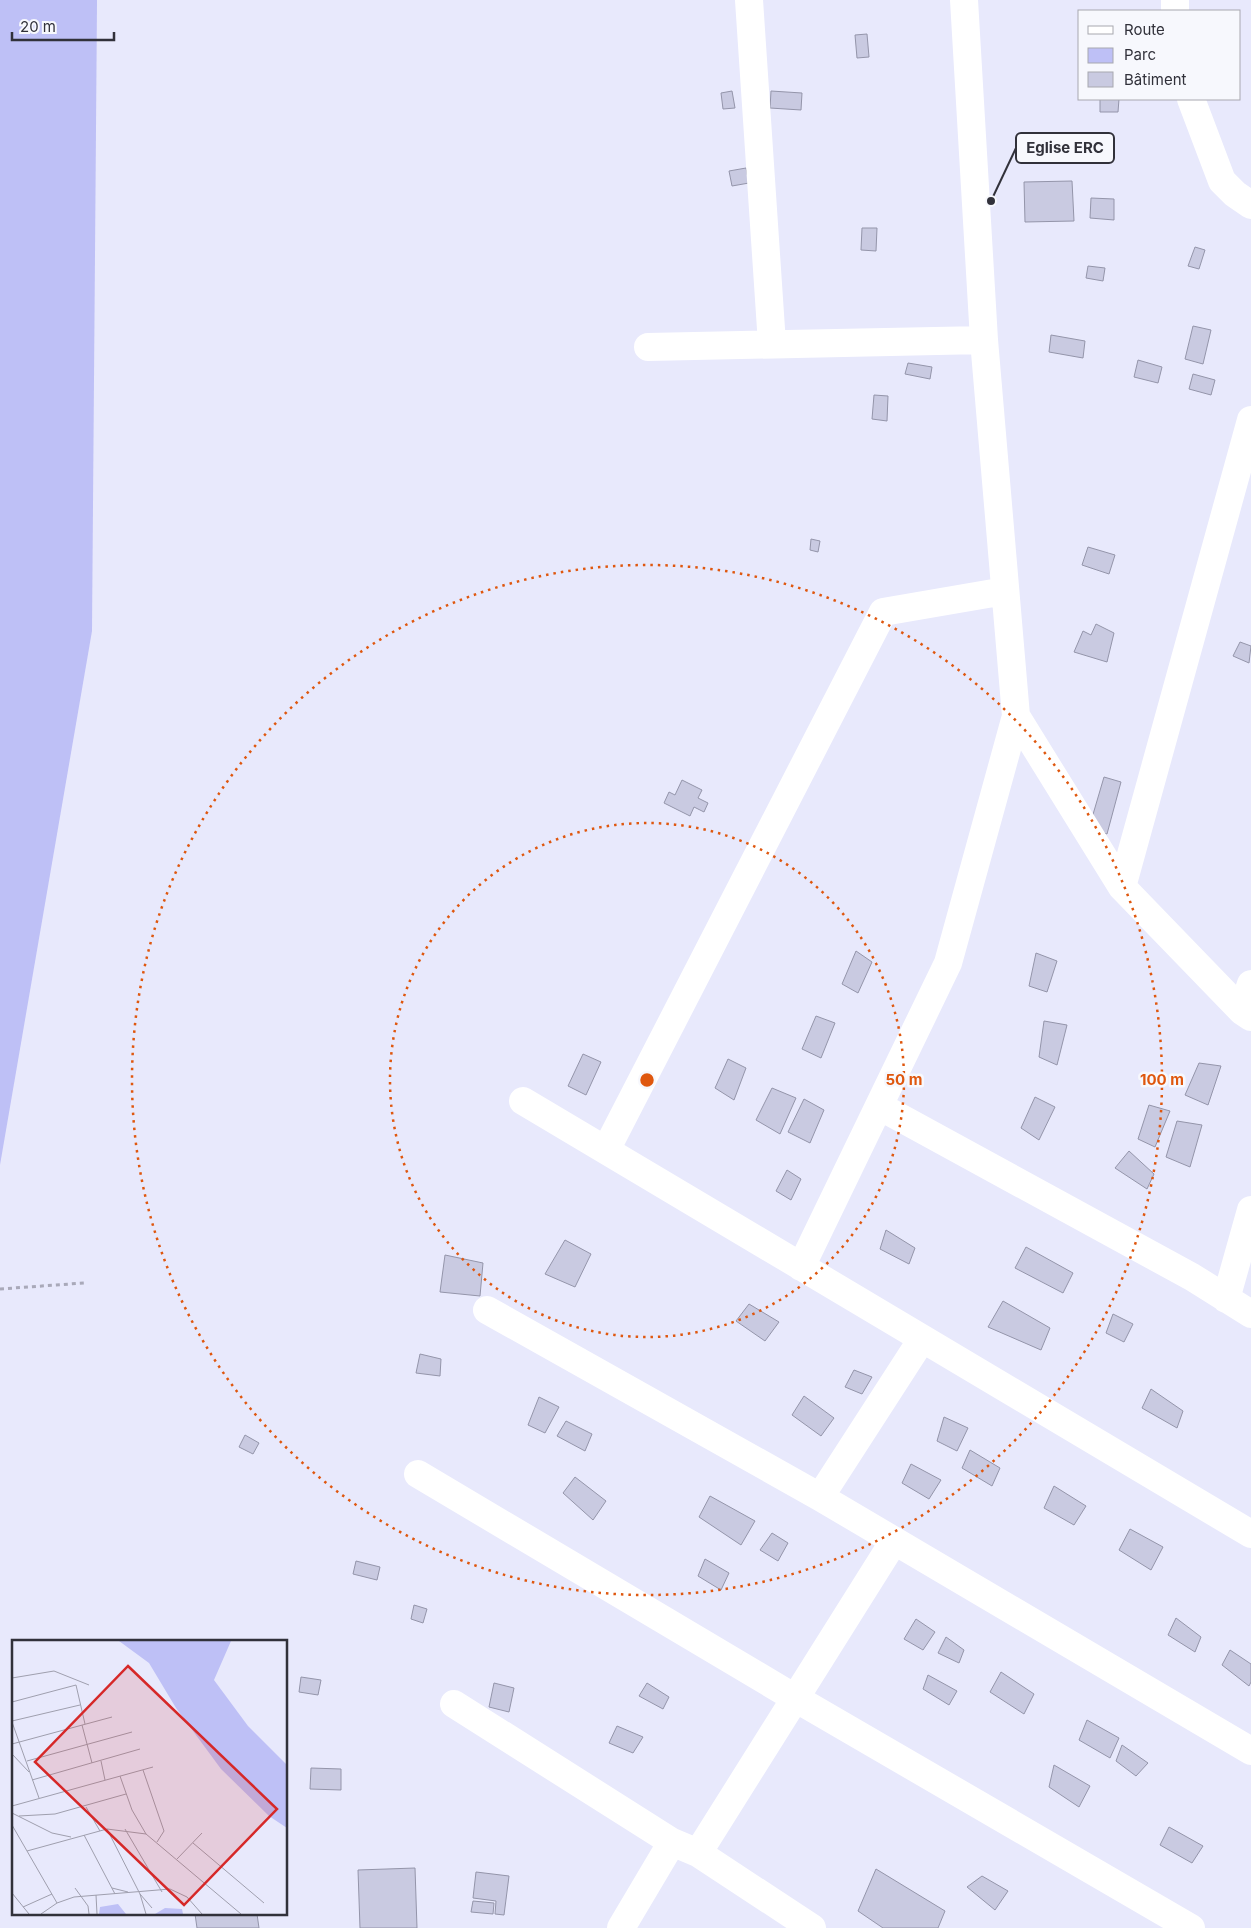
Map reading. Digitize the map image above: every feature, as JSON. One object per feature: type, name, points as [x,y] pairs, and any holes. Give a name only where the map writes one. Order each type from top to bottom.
[{"type":"street","points":[[749,0],[772,344]]},
{"type":"street","points":[[801,1267],[948,963],[1016,716],[984,340],[964,0]]},
{"type":"street","points":[[1191,100],[1222,181],[1235,194],[1251,205]]},
{"type":"street","points":[[648,347],[984,340]]},
{"type":"street","points":[[1122,887],[1251,420]]},
{"type":"street","points":[[606,1150],[884,612],[1005,591]]},
{"type":"street","points":[[1016,716],[1122,887],[1246,1014]]},
{"type":"street","points":[[1246,1014],[1251,984]]},
{"type":"street","points":[[523,1101],[1251,1534]]},
{"type":"street","points":[[879,1106],[1192,1277],[1251,1314]]},
{"type":"street","points":[[1226,1299],[1251,1210]]},
{"type":"street","points":[[487,1310],[820,1497],[1251,1750]]},
{"type":"street","points":[[820,1497],[922,1339]]},
{"type":"street","points":[[418,1474],[795,1698],[1191,1928]]},
{"type":"street","points":[[698,1853],[894,1541]]},
{"type":"street","points":[[454,1704],[672,1842],[698,1853],[812,1928]]},
{"type":"street","points":[[621,1928],[672,1842]]},
{"type":"path","points":[[0,1289],[84,1283]]},
{"type":"green space","points":[[0,0],[97,0],[97,3],[92,631],[0,1165]]},
{"type":"building","points":[[867,34],[869,57],[857,58],[855,35]]},
{"type":"building","points":[[732,91],[735,108],[723,109],[721,93]]},
{"type":"building","points":[[771,91],[802,93],[801,110],[770,108]]},
{"type":"building","points":[[1100,100],[1119,100],[1118,112],[1100,112]]},
{"type":"building","points":[[746,168],[749,183],[732,186],[729,171]]},
{"type":"building","points":[[1072,181],[1074,221],[1025,222],[1024,182]]},
{"type":"building","points":[[1091,198],[1114,199],[1114,220],[1090,218]]},
{"type":"building","points":[[862,228],[877,228],[876,251],[861,250]]},
{"type":"building","points":[[1195,247],[1205,250],[1199,269],[1188,266]]},
{"type":"building","points":[[1088,266],[1105,268],[1103,281],[1086,278]]},
{"type":"building","points":[[1193,326],[1211,330],[1203,364],[1185,359]]},
{"type":"building","points":[[1051,335],[1085,341],[1083,358],[1049,352]]},
{"type":"building","points":[[1138,360],[1162,367],[1158,383],[1134,377]]},
{"type":"building","points":[[908,363],[932,367],[930,379],[905,374]]},
{"type":"building","points":[[1193,374],[1215,380],[1211,395],[1189,389]]},
{"type":"building","points":[[874,395],[888,396],[887,421],[872,419]]},
{"type":"building","points":[[811,539],[820,541],[818,552],[810,550]]},
{"type":"building","points":[[1088,547],[1115,555],[1109,574],[1082,565]]},
{"type":"building","points":[[1096,624],[1114,633],[1107,662],[1074,652],[1083,631],[1091,635]]},
{"type":"building","points":[[1240,642],[1251,646],[1249,663],[1233,656]]},
{"type":"building","points":[[1104,777],[1121,782],[1107,834],[1089,828]]},
{"type":"building","points":[[682,780],[702,790],[698,798],[708,803],[704,812],[694,807],[690,816],[664,803],[669,792],[675,795]]},
{"type":"building","points":[[856,951],[872,962],[858,993],[842,984]]},
{"type":"building","points":[[1036,953],[1057,961],[1047,992],[1029,986]]},
{"type":"building","points":[[816,1016],[835,1023],[821,1058],[802,1049]]},
{"type":"building","points":[[1044,1021],[1067,1025],[1057,1065],[1039,1057]]},
{"type":"building","points":[[583,1054],[601,1062],[586,1095],[568,1086]]},
{"type":"building","points":[[728,1059],[746,1068],[734,1100],[715,1088]]},
{"type":"building","points":[[1199,1063],[1221,1066],[1208,1105],[1185,1095]]},
{"type":"building","points":[[772,1088],[796,1098],[780,1134],[756,1120]]},
{"type":"building","points":[[1035,1097],[1055,1107],[1039,1140],[1021,1128]]},
{"type":"building","points":[[804,1099],[824,1110],[810,1143],[788,1132]]},
{"type":"building","points":[[1149,1105],[1170,1111],[1155,1147],[1138,1139]]},
{"type":"building","points":[[1177,1121],[1202,1125],[1190,1167],[1166,1157]]},
{"type":"building","points":[[1129,1151],[1154,1174],[1147,1189],[1115,1168]]},
{"type":"building","points":[[787,1170],[801,1179],[791,1200],[776,1191]]},
{"type":"building","points":[[886,1230],[915,1248],[909,1264],[880,1249]]},
{"type":"building","points":[[565,1240],[591,1254],[575,1287],[545,1274]]},
{"type":"building","points":[[1026,1247],[1073,1273],[1063,1293],[1015,1268]]},
{"type":"building","points":[[445,1255],[483,1263],[480,1296],[440,1292]]},
{"type":"building","points":[[1003,1301],[1050,1328],[1041,1350],[988,1327]]},
{"type":"building","points":[[749,1304],[779,1322],[765,1341],[736,1321]]},
{"type":"building","points":[[1113,1314],[1133,1324],[1124,1342],[1106,1333]]},
{"type":"building","points":[[420,1354],[441,1359],[440,1376],[416,1373]]},
{"type":"building","points":[[854,1370],[872,1377],[862,1394],[845,1387]]},
{"type":"building","points":[[1151,1389],[1183,1411],[1177,1428],[1142,1408]]},
{"type":"building","points":[[804,1396],[834,1418],[821,1436],[792,1415]]},
{"type":"building","points":[[539,1397],[559,1407],[545,1433],[528,1425]]},
{"type":"building","points":[[944,1417],[968,1428],[957,1451],[937,1441]]},
{"type":"building","points":[[566,1421],[592,1434],[585,1451],[557,1436]]},
{"type":"building","points":[[245,1435],[259,1443],[253,1454],[239,1447]]},
{"type":"building","points":[[970,1450],[1000,1468],[992,1486],[962,1468]]},
{"type":"building","points":[[911,1464],[941,1480],[929,1499],[902,1483]]},
{"type":"building","points":[[575,1477],[606,1501],[593,1520],[563,1493]]},
{"type":"building","points":[[1054,1486],[1086,1506],[1074,1525],[1044,1508]]},
{"type":"building","points":[[710,1496],[755,1521],[741,1545],[699,1517]]},
{"type":"building","points":[[1130,1529],[1163,1547],[1151,1570],[1119,1550]]},
{"type":"building","points":[[772,1533],[788,1543],[778,1561],[760,1550]]},
{"type":"building","points":[[705,1559],[729,1573],[721,1590],[698,1576]]},
{"type":"building","points":[[356,1561],[380,1567],[377,1580],[353,1574]]},
{"type":"building","points":[[414,1605],[427,1609],[423,1623],[411,1619]]},
{"type":"building","points":[[1176,1618],[1201,1637],[1195,1652],[1168,1635]]},
{"type":"building","points":[[916,1619],[935,1632],[923,1650],[904,1639]]},
{"type":"building","points":[[946,1637],[964,1650],[959,1663],[938,1653]]},
{"type":"building","points":[[1230,1650],[1251,1664],[1251,1682],[1249,1686],[1222,1665]]},
{"type":"building","points":[[1001,1672],[1034,1694],[1024,1714],[990,1692]]},
{"type":"building","points":[[928,1675],[957,1691],[949,1705],[923,1689]]},
{"type":"building","points":[[301,1677],[321,1680],[318,1695],[299,1692]]},
{"type":"building","points":[[494,1683],[514,1688],[509,1712],[489,1707]]},
{"type":"building","points":[[647,1683],[669,1697],[663,1709],[639,1696]]},
{"type":"building","points":[[1087,1720],[1119,1738],[1110,1758],[1079,1740]]},
{"type":"building","points":[[617,1726],[643,1737],[633,1753],[609,1743]]},
{"type":"building","points":[[1122,1745],[1148,1763],[1136,1776],[1116,1761]]},
{"type":"building","points":[[1054,1765],[1090,1786],[1079,1807],[1049,1787]]},
{"type":"building","points":[[311,1768],[341,1769],[341,1790],[310,1789]]},
{"type":"building","points":[[1169,1827],[1203,1846],[1192,1863],[1160,1845]]},
{"type":"building","points":[[415,1868],[417,1928],[360,1928],[358,1870]]},
{"type":"building","points":[[876,1869],[945,1911],[938,1928],[883,1928],[858,1911]]},
{"type":"building","points":[[476,1872],[509,1876],[504,1915],[495,1914],[496,1901],[473,1898]]},
{"type":"building","points":[[982,1876],[1008,1891],[995,1910],[967,1887]]},
{"type":"building","points":[[473,1901],[494,1903],[493,1914],[471,1912]]},
{"type":"building","points":[[195,1916],[257,1916],[259,1928],[197,1928]]},
{"type":"place","name":"Eglise ERC","points":[[991,201]]}]
